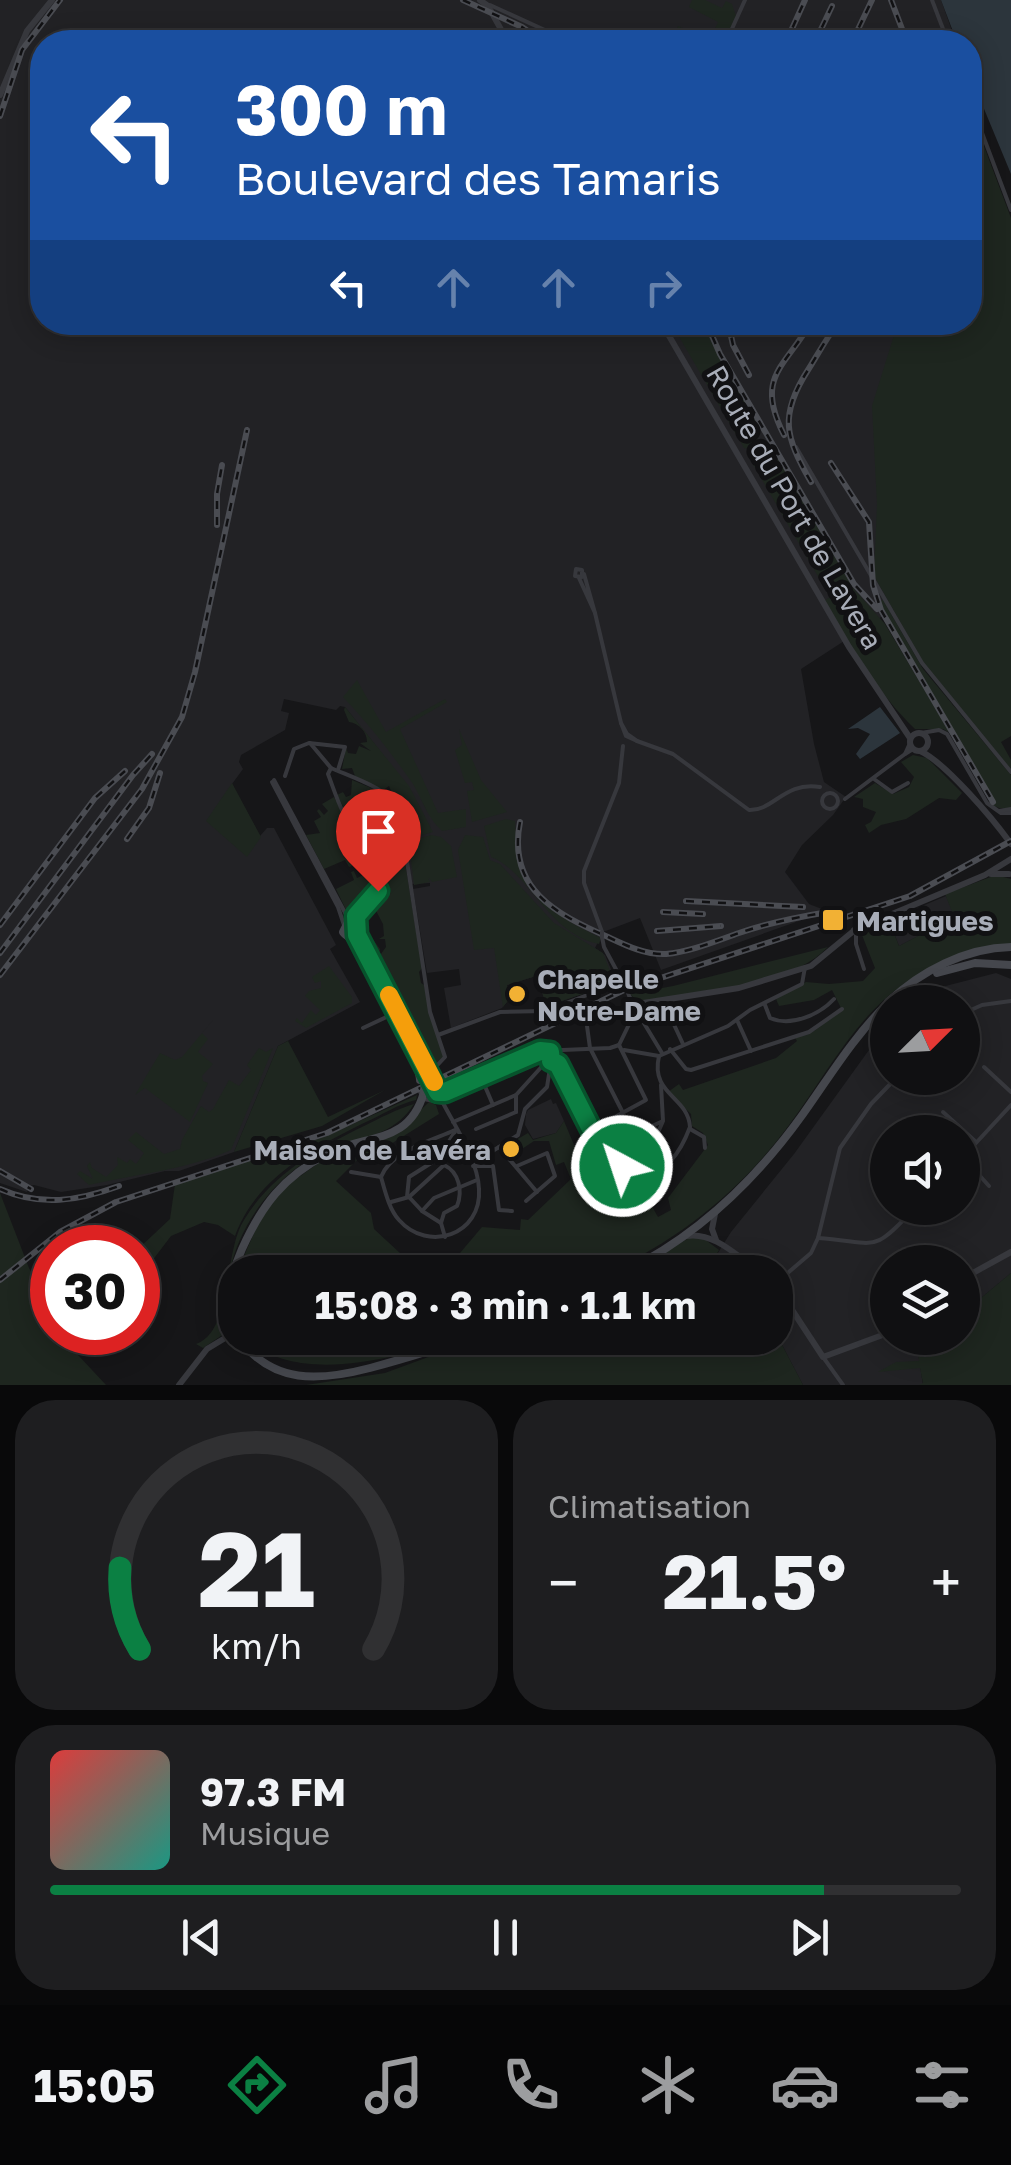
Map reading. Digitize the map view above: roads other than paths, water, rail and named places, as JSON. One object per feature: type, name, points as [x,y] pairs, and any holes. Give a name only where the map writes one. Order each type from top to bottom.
[{"type":"main road","points":[[354,937],[359,929],[349,923],[343,932],[354,937],[420,1054],[427,1090]]},
{"type":"main road","points":[[354,937],[417,1058],[427,1090]]},
{"type":"main road","points":[[909,985],[953,960],[1011,947]]},
{"type":"main road","points":[[918,985],[944,970],[975,962],[1011,965]]},
{"type":"main road","points":[[653,1255],[718,1211],[759,1172],[870,1023]]},
{"type":"main road","points":[[240,1253],[264,1204],[287,1182],[331,1152],[392,1133],[427,1090]]},
{"type":"main road","points":[[646,1255],[706,1216],[788,1135]]},
{"type":"main road","points":[[255,1355],[267,1366],[299,1378],[326,1378],[410,1355]]},
{"type":"street","points":[[31,30],[52,0]]},
{"type":"street","points":[[731,30],[745,0]]},
{"type":"street","points":[[932,0],[943,30]]},
{"type":"street","points":[[481,2],[542,30]]},
{"type":"street","points":[[481,2],[500,28]]},
{"type":"street","points":[[500,28],[501,19],[508,14]]},
{"type":"street","points":[[0,95],[30,31]]},
{"type":"street","points":[[982,134],[1011,210]]},
{"type":"street","name":"Route du Port de Lavera","points":[[669,335],[848,647],[917,743],[1011,844]]},
{"type":"street","points":[[796,446],[922,663],[1011,772]]},
{"type":"street","points":[[581,576],[596,613],[627,736],[672,754],[746,810],[761,809],[785,792],[814,786],[846,800]]},
{"type":"street","points":[[917,743],[936,730]]},
{"type":"street","points":[[820,788],[826,808],[835,806],[936,730]]},
{"type":"street","points":[[936,730],[947,734],[987,803],[994,810],[1011,811]]},
{"type":"street","points":[[627,736],[619,783],[583,876],[612,966],[661,1054],[657,1070],[662,1084],[663,1122],[652,1144],[641,1139],[642,1130],[663,1122]]},
{"type":"street","points":[[310,743],[331,768],[383,792],[397,805],[430,1012],[446,1056],[427,1090]]},
{"type":"street","points":[[331,768],[328,774],[344,813],[373,854],[378,891],[349,923],[274,781],[285,776],[294,749],[310,743],[345,747],[338,770]]},
{"type":"street","points":[[316,750],[320,743]]},
{"type":"street","points":[[874,779],[892,792],[908,783]]},
{"type":"street","points":[[823,797],[834,796]]},
{"type":"street","points":[[834,796],[835,806]]},
{"type":"street","points":[[984,875],[1010,875],[1008,847],[994,822]]},
{"type":"street","points":[[591,1130],[644,1103],[646,1098],[620,1047],[635,1007],[740,988],[805,968],[822,960],[856,930],[1008,862]]},
{"type":"street","points":[[856,930],[855,942],[864,969]]},
{"type":"street","points":[[427,1090],[481,1076],[540,1051],[552,1055],[620,1047],[661,1054],[737,1020],[802,984],[805,968]]},
{"type":"street","points":[[438,1035],[496,1013],[544,1011],[590,994],[621,976]]},
{"type":"street","points":[[764,1004],[770,1018],[785,1021],[812,1016],[834,999]]},
{"type":"street","points":[[980,1005],[1011,1002]]},
{"type":"street","points":[[670,1049],[691,1070],[811,1031],[842,1009]]},
{"type":"street","points":[[363,1028],[395,1012]]},
{"type":"street","points":[[670,1016],[683,1044]]},
{"type":"street","points":[[737,1020],[751,1051]]},
{"type":"street","points":[[586,1026],[590,1048],[622,1113]]},
{"type":"street","points":[[552,1055],[591,1130],[622,1166],[646,1174],[670,1163],[690,1129],[688,1112],[662,1084]]},
{"type":"street","points":[[453,1122],[516,1095],[552,1055]]},
{"type":"street","points":[[467,1152],[491,1152],[518,1135],[523,1116],[547,1087],[552,1055]]},
{"type":"street","points":[[984,1067],[1011,1092]]},
{"type":"street","points":[[481,1076],[493,1105]]},
{"type":"street","points":[[427,1090],[444,1103],[473,1166],[480,1196],[475,1214],[460,1230],[446,1237],[421,1237],[398,1219],[381,1177],[387,1166],[405,1153],[456,1130]]},
{"type":"street","points":[[427,1090],[447,1097],[444,1103]]},
{"type":"street","points":[[516,1095],[516,1112]]},
{"type":"street","points":[[793,1268],[811,1253],[818,1238],[840,1148],[879,1095]]},
{"type":"street","points":[[980,1138],[1011,1105]]},
{"type":"street","points":[[516,1112],[523,1116]]},
{"type":"street","points":[[476,1129],[516,1112]]},
{"type":"street","points":[[943,1112],[946,1115]]},
{"type":"street","points":[[612,1119],[618,1131]]},
{"type":"street","points":[[690,1129],[704,1137],[705,1148]]},
{"type":"street","points":[[390,1202],[408,1197],[444,1163],[450,1151],[448,1143],[456,1130]]},
{"type":"street","points":[[499,1147],[537,1192]]},
{"type":"street","points":[[517,1166],[547,1153],[555,1176],[526,1201]]},
{"type":"street","points":[[441,1222],[408,1197],[409,1177],[436,1160],[455,1172],[459,1185],[457,1206],[444,1213],[441,1222],[446,1237]]},
{"type":"street","points":[[473,1166],[493,1166],[499,1210],[512,1211]]},
{"type":"street","points":[[351,1172],[381,1177]]},
{"type":"street","points":[[980,1176],[990,1186]]},
{"type":"street","points":[[422,1211],[434,1198],[478,1179]]},
{"type":"street","points":[[717,1241],[712,1224],[718,1211]]},
{"type":"street","points":[[818,1238],[874,1244],[899,1225]]},
{"type":"street","points":[[684,1237],[700,1235],[736,1255]]},
{"type":"street","points":[[980,1269],[1011,1252]]},
{"type":"street","points":[[793,1310],[842,1385]]},
{"type":"street","points":[[824,1356],[870,1339]]},
{"type":"street","points":[[179,1385],[205,1352],[218,1342]]},
{"type":"railway","points":[[37,30],[60,0]]},
{"type":"railway","points":[[463,0],[526,30]]},
{"type":"railway","points":[[791,30],[805,0]]},
{"type":"railway","points":[[858,30],[872,0]]},
{"type":"railway","points":[[891,0],[902,30]]},
{"type":"railway","points":[[821,30],[832,6]]},
{"type":"railway","points":[[0,116],[22,50],[30,39]]},
{"type":"railway","points":[[712,335],[854,584],[877,609]]},
{"type":"railway","points":[[731,335],[749,375]]},
{"type":"railway","points":[[784,435],[772,399],[773,385],[802,335]]},
{"type":"railway","points":[[811,482],[795,452],[789,413],[799,386],[830,335]]},
{"type":"railway","points":[[0,975],[142,789],[182,717],[247,430]]},
{"type":"railway","points":[[831,463],[869,522],[873,585],[881,610],[993,802]]},
{"type":"railway","points":[[217,525],[222,465]]},
{"type":"railway","points":[[0,953],[152,754]]},
{"type":"railway","points":[[0,925],[95,798],[125,771]]},
{"type":"railway","points":[[127,839],[149,808],[160,773]]},
{"type":"railway","points":[[520,822],[521,865],[540,896],[570,919],[643,951],[684,951],[761,926],[828,912]]},
{"type":"railway","points":[[0,1280],[60,1232],[116,1202],[327,1133],[624,990],[910,896],[1011,841]]},
{"type":"railway","points":[[686,901],[803,907]]},
{"type":"railway","points":[[663,912],[703,914]]},
{"type":"railway","points":[[657,931],[721,926]]},
{"type":"railway","points":[[0,1171],[31,1189]]},
{"type":"railway","points":[[0,1189],[30,1198],[59,1200],[119,1186]]},
{"type":"place","name":"Martigues","points":[[833,920]]},
{"type":"place","name":"Chapelle Notre-Dame","points":[[517,994]]},
{"type":"place","name":"Maison de Lavéra","points":[[511,1149]]}]
